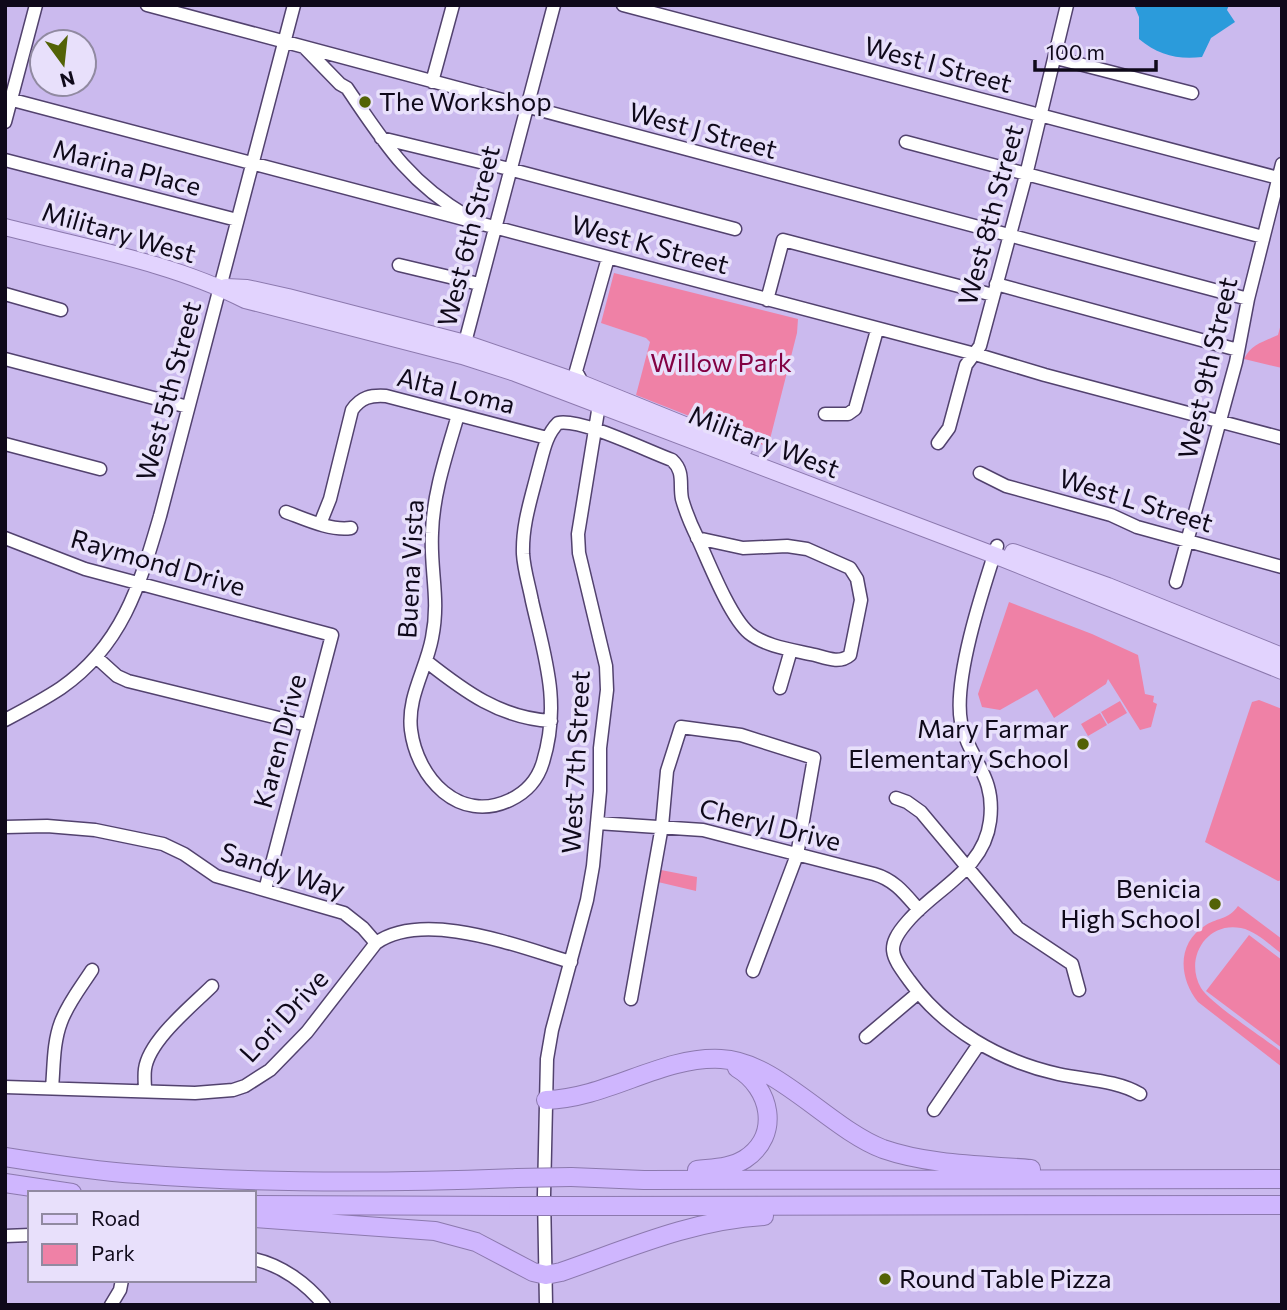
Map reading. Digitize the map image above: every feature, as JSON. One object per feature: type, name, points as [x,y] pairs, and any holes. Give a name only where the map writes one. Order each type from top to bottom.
[{"type":"highway","points":[[546,1100],[571,1099],[596,1093],[672,1065],[720,1058],[756,1068],[840,1126],[883,1149],[924,1159],[1125,1179]]},
{"type":"highway","points":[[628,1178],[643,1173],[732,1165],[755,1150],[762,1139],[767,1118],[766,1102],[761,1089],[744,1072],[710,1060]]},
{"type":"highway","points":[[5,1157],[136,1174],[208,1178],[1282,1179]]},
{"type":"highway","points":[[5,1183],[59,1191]]},
{"type":"highway","points":[[256,1205],[1282,1205]]},
{"type":"highway","points":[[256,1218],[435,1231],[476,1242],[533,1272],[546,1275],[664,1235],[720,1220],[862,1212],[917,1205]]},
{"type":"main road","name":"Military West","points":[[5,227],[150,265],[220,287],[247,288],[288,297],[581,383],[1282,671]]},
{"type":"main road","name":"Military West","points":[[463,350],[599,405],[995,551],[1108,586],[1282,656]]},
{"type":"street","points":[[5,122],[8,99],[36,5]]},
{"type":"street","name":"West J Street","points":[[146,5],[1248,299]]},
{"type":"street","name":"West 5th Street","points":[[5,720],[61,688],[96,657],[113,635],[140,584],[294,5]]},
{"type":"street","points":[[432,82],[453,5]]},
{"type":"street","name":"West 6th Street","points":[[463,350],[554,5]]},
{"type":"street","name":"West I Street","points":[[623,5],[1280,178]]},
{"type":"street","name":"West 8th Street","points":[[938,443],[949,428],[966,365],[980,346],[1056,58],[1067,5]]},
{"type":"street","points":[[304,48],[347,88],[381,138],[420,184],[429,211]]},
{"type":"street","points":[[1056,58],[1192,93]]},
{"type":"street","points":[[347,88],[345,77],[349,60]]},
{"type":"street","name":"West K Street","points":[[8,99],[975,354],[1282,438]]},
{"type":"street","points":[[381,138],[734,229]]},
{"type":"street","points":[[906,142],[1263,237]]},
{"type":"street","name":"Marina Place","points":[[5,160],[237,220]]},
{"type":"street","name":"West 9th Street","points":[[1176,582],[1220,422],[1282,164]]},
{"type":"street","points":[[411,206],[420,192],[420,184]]},
{"type":"street","points":[[420,184],[477,223]]},
{"type":"street","points":[[767,300],[783,240],[1238,350]]},
{"type":"street","points":[[599,405],[581,383],[576,371],[608,258]]},
{"type":"street","points":[[399,265],[479,284]]},
{"type":"street","points":[[5,295],[61,310]]},
{"type":"street","points":[[825,414],[848,414],[855,409],[877,330]]},
{"type":"street","points":[[5,359],[188,407]]},
{"type":"street","name":"Alta Loma","points":[[320,524],[330,499],[352,410],[361,399],[372,395],[386,396],[547,438]]},
{"type":"street","name":"West 7th Street","points":[[545,1305],[547,1059],[552,1030],[587,900],[597,823],[600,748],[607,690],[606,666],[579,553],[578,534],[599,405]]},
{"type":"street","name":"Buena Vista","points":[[458,415],[432,519],[437,596],[432,639],[412,702],[411,730],[417,754],[427,775],[442,792],[465,804],[491,806],[504,803],[527,789],[541,769],[551,721],[551,685],[524,564],[523,546],[528,508],[547,438]]},
{"type":"street","points":[[547,438],[555,425],[563,422],[595,430],[672,460],[681,474],[681,497],[697,538],[741,623],[749,633],[790,650],[837,660],[846,659],[850,655],[861,600],[857,579],[850,568],[807,549],[787,546],[743,548],[697,538]]},
{"type":"street","points":[[5,444],[100,470]]},
{"type":"street","name":"West L Street","points":[[980,473],[1006,486],[1111,515],[1137,527],[1282,567]]},
{"type":"street","points":[[286,512],[320,524],[351,528]]},
{"type":"street","name":"Raymond Drive","points":[[5,538],[85,569],[300,626]]},
{"type":"street","points":[[995,551],[978,608],[960,700],[963,729],[988,781],[991,809],[986,839],[968,867],[919,910],[895,938],[892,947],[898,964],[918,993],[946,1021],[979,1044],[1033,1067],[1128,1087],[1140,1094]]},
{"type":"street","name":"Karen Drive","points":[[265,890],[332,635],[300,626]]},
{"type":"street","points":[[780,688],[790,650]]},
{"type":"street","points":[[96,657],[117,676],[128,681],[307,725]]},
{"type":"street","points":[[426,661],[461,689],[491,706],[525,717],[551,721]]},
{"type":"street","points":[[631,999],[662,826],[667,771],[681,727],[741,735],[814,758],[797,855],[753,971]]},
{"type":"street","points":[[896,798],[921,812],[1018,928],[1072,964],[1079,990]]},
{"type":"street","name":"Cheryl Drive","points":[[597,823],[703,830],[882,876],[900,887],[919,910]]},
{"type":"street","name":"Sandy Way","points":[[5,827],[47,826],[95,830],[163,844],[184,854],[216,876],[344,912],[376,943]]},
{"type":"street","name":"Lori Drive","points":[[5,1087],[216,1093],[233,1090],[258,1080],[307,1032],[376,943],[387,935],[405,930],[436,929],[491,940],[571,962]]},
{"type":"street","points":[[52,1088],[60,1025],[92,970]]},
{"type":"street","points":[[145,1091],[145,1067],[151,1052],[212,986]]},
{"type":"street","points":[[866,1037],[918,993]]},
{"type":"street","points":[[934,1110],[979,1044]]},
{"type":"street","points":[[5,1236],[28,1235]]},
{"type":"street","points":[[256,1259],[294,1276],[324,1305]]},
{"type":"street","points":[[111,1305],[122,1282]]},
{"type":"green space","name":"Willow Park","points":[[614,273],[798,319],[797,333],[768,447],[636,395],[650,342],[646,338],[601,323]]},
{"type":"green space","points":[[1282,320],[1282,368],[1244,359],[1254,347],[1278,335]]},
{"type":"green space","points":[[1009,602],[1138,655],[1145,694],[1154,696],[1153,702],[1157,704],[1151,727],[1140,730],[1108,679],[1106,684],[1054,718],[1037,689],[1000,710],[982,707],[978,694]]},
{"type":"green space","points":[[1259,700],[1282,709],[1282,880],[1278,881],[1205,842],[1252,702]]},
{"type":"green space","points":[[1120,701],[1127,713],[1108,724],[1101,712]]},
{"type":"green space","points":[[1100,713],[1107,725],[1088,736],[1081,724]]},
{"type":"green space","points":[[661,870],[697,877],[696,891],[658,882]]},
{"type":"green space","points":[[1238,906],[1282,939],[1282,954],[1252,932],[1229,927],[1208,936],[1202,945],[1197,954],[1196,977],[1206,995],[1282,1052],[1282,1067],[1198,1002],[1187,983],[1184,962],[1189,941],[1206,925],[1227,916]]},
{"type":"green space","points":[[1249,935],[1282,960],[1282,1048],[1206,991]]},
{"type":"water","points":[[1134,5],[1229,5],[1227,10],[1235,22],[1211,38],[1202,57],[1177,57],[1161,53],[1139,39],[1139,17]]},
{"type":"place","name":"The Workshop","points":[[365,102]]},
{"type":"place","name":"Mary Farmar Elementary School","points":[[1083,744]]},
{"type":"place","name":"Benicia High School","points":[[1215,904]]},
{"type":"place","name":"Round Table Pizza","points":[[885,1279]]}]
